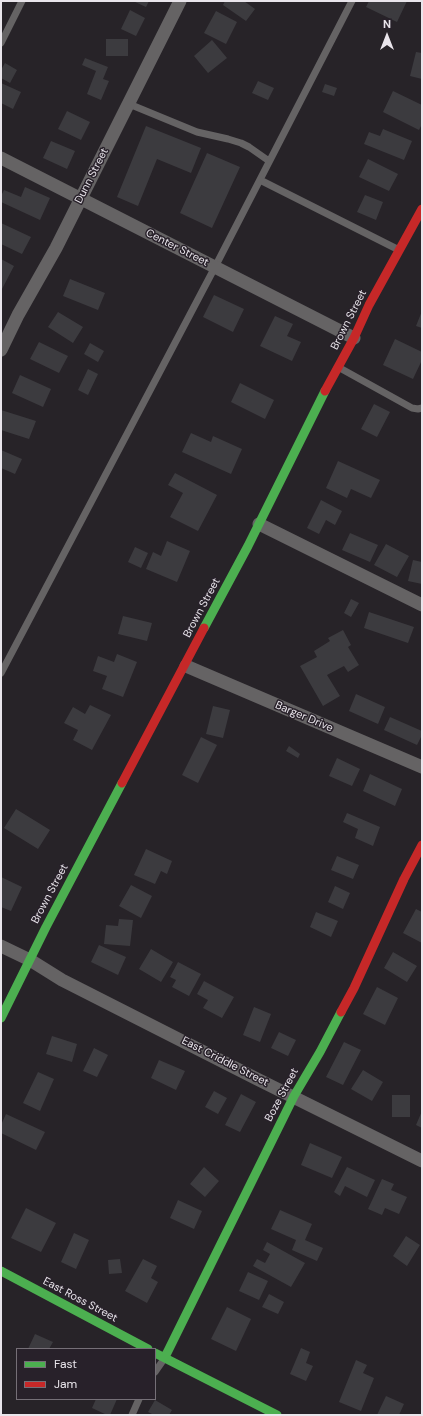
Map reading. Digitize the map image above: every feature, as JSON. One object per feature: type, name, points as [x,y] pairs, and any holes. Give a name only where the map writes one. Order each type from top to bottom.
[{"type":"main road","name":"Brown Street","points":[[1,1018],[248,546],[354,338],[369,305],[422,209]]},
{"type":"main road","name":"Boze Street","points":[[165,1357],[294,1096],[320,1052],[354,988],[404,879],[422,845]]},
{"type":"main road","name":"East Ross Street","points":[[1,1271],[146,1348]]},
{"type":"main road","points":[[156,1353],[277,1415]]},
{"type":"street","name":"Dunn Street","points":[[1,350],[18,315],[56,248],[180,1]]},
{"type":"street","name":"Center Street","points":[[1,158],[354,338]]},
{"type":"street","points":[[259,524],[422,605]]},
{"type":"street","name":"Barger Drive","points":[[186,666],[422,767]]},
{"type":"street","name":"East Criddle Street","points":[[1,946],[30,960],[62,980],[250,1076],[294,1096],[422,1161]]},
{"type":"lane","points":[[1,43],[22,1]]},
{"type":"lane","points":[[1,673],[215,267],[352,1]]},
{"type":"lane","points":[[129,104],[197,132],[241,143],[269,161]]},
{"type":"lane","points":[[260,180],[399,250]]},
{"type":"lane","points":[[338,367],[412,408],[422,408]]},
{"type":"lane","points":[[156,1370],[165,1357]]},
{"type":"lane","points":[[132,1415],[140,1400]]},
{"type":"building","points":[[133,1],[149,1],[146,7]]},
{"type":"building","points":[[225,1],[244,1],[255,9],[246,21],[223,5]]},
{"type":"building","points":[[369,1],[407,1],[397,22],[366,7]]},
{"type":"building","points":[[130,10],[145,18],[136,36],[121,29]]},
{"type":"building","points":[[216,11],[237,22],[226,44],[204,33]]},
{"type":"building","points":[[106,39],[128,39],[128,56],[106,56]]},
{"type":"building","points":[[212,40],[227,58],[208,73],[194,56]]},
{"type":"building","points":[[416,52],[422,53],[422,79],[410,76]]},
{"type":"building","points":[[85,58],[108,67],[103,79],[109,81],[101,100],[87,94],[96,71],[82,65]]},
{"type":"building","points":[[5,63],[17,70],[10,83],[1,78],[1,70]]},
{"type":"building","points":[[258,81],[274,88],[268,100],[252,93]]},
{"type":"building","points":[[1,83],[21,92],[13,109],[1,103]]},
{"type":"building","points":[[325,84],[337,88],[334,96],[322,92]]},
{"type":"building","points":[[393,91],[422,105],[422,124],[419,130],[383,112]]},
{"type":"building","points":[[67,111],[90,122],[81,140],[58,129]]},
{"type":"building","points":[[146,126],[201,148],[191,173],[157,159],[138,206],[117,197]]},
{"type":"building","points":[[383,129],[412,141],[404,160],[364,144],[369,132],[380,136]]},
{"type":"building","points":[[51,141],[75,151],[67,169],[43,158]]},
{"type":"building","points":[[207,153],[240,167],[212,228],[180,213]]},
{"type":"building","points":[[368,159],[398,174],[389,191],[359,177]]},
{"type":"building","points":[[25,187],[50,198],[40,220],[1,202],[1,196],[4,190],[21,197]]},
{"type":"building","points":[[365,195],[383,202],[376,220],[357,212]]},
{"type":"building","points":[[1,223],[31,237],[22,254],[1,244]]},
{"type":"building","points":[[1,259],[14,266],[2,289],[1,288]]},
{"type":"building","points":[[70,279],[105,293],[98,310],[63,296]]},
{"type":"building","points":[[214,295],[244,309],[233,332],[203,317]]},
{"type":"building","points":[[422,311],[422,328],[416,326]]},
{"type":"building","points":[[58,312],[83,327],[73,343],[48,327]]},
{"type":"building","points":[[275,316],[293,324],[287,336],[301,342],[292,361],[260,346]]},
{"type":"building","points":[[395,339],[422,352],[422,360],[413,379],[383,365]]},
{"type":"building","points":[[39,342],[68,356],[59,373],[30,359]]},
{"type":"building","points":[[90,343],[104,351],[98,362],[84,354]]},
{"type":"building","points":[[88,369],[98,374],[88,395],[78,390]]},
{"type":"building","points":[[20,375],[51,389],[43,407],[12,393]]},
{"type":"building","points":[[240,383],[274,400],[265,419],[231,402]]},
{"type":"building","points":[[374,404],[390,412],[377,437],[361,429]]},
{"type":"building","points":[[1,410],[36,421],[29,439],[1,430]]},
{"type":"building","points":[[191,433],[211,442],[213,436],[242,449],[231,474],[182,452]]},
{"type":"building","points":[[1,450],[22,459],[15,474],[1,468]]},
{"type":"building","points":[[338,461],[380,480],[371,498],[351,489],[347,498],[326,488]]},
{"type":"building","points":[[175,473],[217,495],[198,531],[170,517],[183,493],[168,485]]},
{"type":"building","points":[[321,500],[342,511],[335,525],[326,520],[319,534],[307,528]]},
{"type":"building","points":[[350,533],[378,545],[370,562],[342,550]]},
{"type":"building","points":[[167,541],[190,551],[177,582],[146,569],[153,552],[161,556]]},
{"type":"building","points":[[386,544],[409,556],[397,577],[374,565]]},
{"type":"building","points":[[135,547],[148,553],[141,568],[128,562]]},
{"type":"building","points":[[413,560],[422,562],[422,584],[408,581]]},
{"type":"building","points":[[351,599],[359,603],[351,617],[344,613]]},
{"type":"building","points":[[369,612],[414,627],[408,643],[364,628]]},
{"type":"building","points":[[123,616],[152,623],[147,641],[118,634]]},
{"type":"building","points":[[343,630],[351,645],[348,647],[359,665],[348,672],[344,666],[327,675],[340,696],[323,706],[300,666],[317,657],[314,651],[330,641],[328,638]]},
{"type":"building","points":[[117,654],[137,662],[123,697],[102,689],[107,676],[93,671],[98,656],[114,662]]},
{"type":"building","points":[[356,694],[385,707],[378,724],[349,711]]},
{"type":"building","points":[[90,705],[111,715],[92,750],[73,740],[78,730],[64,723],[73,707],[85,714]]},
{"type":"building","points":[[213,706],[230,710],[223,738],[206,734]]},
{"type":"building","points":[[390,717],[422,731],[422,735],[417,745],[384,730]]},
{"type":"building","points":[[201,737],[217,745],[198,783],[182,775]]},
{"type":"building","points":[[289,746],[300,754],[298,758],[286,751]]},
{"type":"building","points":[[337,758],[360,769],[352,786],[329,776]]},
{"type":"building","points":[[370,774],[402,789],[395,806],[363,791]]},
{"type":"building","points":[[16,809],[50,830],[38,849],[4,828]]},
{"type":"building","points":[[347,813],[380,827],[373,846],[355,838],[358,829],[343,822]]},
{"type":"building","points":[[146,849],[172,861],[167,874],[161,871],[155,884],[134,875]]},
{"type":"building","points":[[337,856],[359,865],[353,879],[331,870]]},
{"type":"building","points":[[1,877],[22,887],[11,911],[1,907]]},
{"type":"building","points":[[131,885],[152,896],[141,918],[119,906]]},
{"type":"building","points":[[335,886],[350,893],[343,909],[328,902]]},
{"type":"building","points":[[416,909],[422,912],[422,943],[403,933]]},
{"type":"building","points":[[316,912],[338,921],[331,937],[310,927]]},
{"type":"building","points":[[119,919],[133,920],[130,946],[104,944],[106,925],[118,926]]},
{"type":"building","points":[[99,945],[126,957],[118,975],[91,962]]},
{"type":"building","points":[[151,949],[173,962],[161,982],[139,969]]},
{"type":"building","points":[[393,952],[417,966],[407,982],[384,968]]},
{"type":"building","points":[[178,962],[201,974],[189,996],[172,987],[176,980],[170,977]]},
{"type":"building","points":[[204,981],[234,997],[222,1018],[203,1008],[208,1000],[197,994]]},
{"type":"building","points":[[377,987],[398,998],[385,1025],[363,1014]]},
{"type":"building","points":[[254,1007],[271,1014],[260,1042],[243,1035]]},
{"type":"building","points":[[279,1032],[296,1040],[288,1056],[271,1048]]},
{"type":"building","points":[[52,1036],[77,1044],[72,1062],[46,1054]]},
{"type":"building","points":[[344,1042],[361,1050],[343,1085],[326,1077]]},
{"type":"building","points":[[94,1048],[108,1055],[97,1077],[83,1071]]},
{"type":"building","points":[[159,1060],[185,1071],[176,1090],[151,1078]]},
{"type":"building","points":[[363,1070],[383,1082],[372,1101],[351,1089]]},
{"type":"building","points":[[38,1072],[54,1079],[40,1111],[23,1103]]},
{"type":"building","points":[[214,1091],[227,1098],[218,1114],[205,1107]]},
{"type":"building","points":[[241,1094],[256,1102],[240,1132],[225,1125]]},
{"type":"building","points":[[392,1095],[410,1095],[410,1117],[392,1117]]},
{"type":"building","points":[[422,1111],[422,1128],[416,1125]]},
{"type":"building","points":[[6,1114],[45,1132],[36,1150],[1,1133],[1,1125]]},
{"type":"building","points":[[310,1143],[342,1157],[332,1178],[301,1165]]},
{"type":"building","points":[[204,1167],[219,1181],[205,1197],[190,1184]]},
{"type":"building","points":[[347,1167],[375,1180],[367,1197],[345,1186],[340,1196],[334,1192]]},
{"type":"building","points":[[382,1179],[394,1184],[391,1190],[407,1197],[399,1214],[385,1208],[382,1215],[368,1209]]},
{"type":"building","points":[[178,1200],[202,1211],[194,1229],[170,1218]]},
{"type":"building","points":[[26,1208],[56,1223],[41,1252],[11,1238]]},
{"type":"building","points":[[280,1210],[312,1224],[305,1240],[323,1248],[317,1261],[292,1250],[296,1240],[271,1229]]},
{"type":"building","points":[[74,1233],[89,1240],[76,1269],[61,1262]]},
{"type":"building","points":[[406,1236],[420,1245],[407,1266],[393,1256]]},
{"type":"building","points":[[267,1242],[305,1263],[291,1287],[253,1266],[257,1259],[265,1263],[270,1254],[263,1250]]},
{"type":"building","points":[[120,1259],[122,1273],[109,1274],[108,1260]]},
{"type":"building","points":[[143,1259],[157,1266],[151,1278],[158,1282],[147,1303],[125,1291]]},
{"type":"building","points":[[248,1272],[268,1281],[259,1300],[239,1291]]},
{"type":"building","points":[[269,1294],[284,1302],[278,1314],[262,1307]]},
{"type":"building","points":[[227,1307],[251,1319],[236,1351],[211,1339]]},
{"type":"building","points":[[35,1334],[53,1342],[50,1348],[28,1348]]},
{"type":"building","points":[[301,1348],[310,1352],[306,1363],[313,1366],[306,1381],[290,1374]]},
{"type":"building","points":[[356,1360],[367,1365],[363,1373],[374,1378],[361,1411],[339,1402]]},
{"type":"building","points":[[386,1396],[404,1404],[399,1415],[377,1415]]},
{"type":"building","points":[[96,1400],[117,1400],[110,1415],[92,1408]]},
{"type":"building","points":[[155,1400],[172,1410],[169,1415],[154,1415],[148,1412]]},
{"type":"traffic: fast","points":[[204,628],[248,546],[325,391]]},
{"type":"traffic: fast","points":[[1,1018],[46,927],[122,783]]},
{"type":"traffic: fast","points":[[165,1357],[294,1096],[320,1052],[341,1012]]},
{"type":"traffic: fast","points":[[1,1271],[146,1348]]},
{"type":"traffic: fast","points":[[156,1354],[277,1415]]},
{"type":"traffic: jam","points":[[325,391],[354,338],[369,305],[422,209]]},
{"type":"traffic: jam","points":[[122,783],[204,628]]},
{"type":"traffic: jam","points":[[341,1012],[354,988],[404,879],[422,845]]}]
